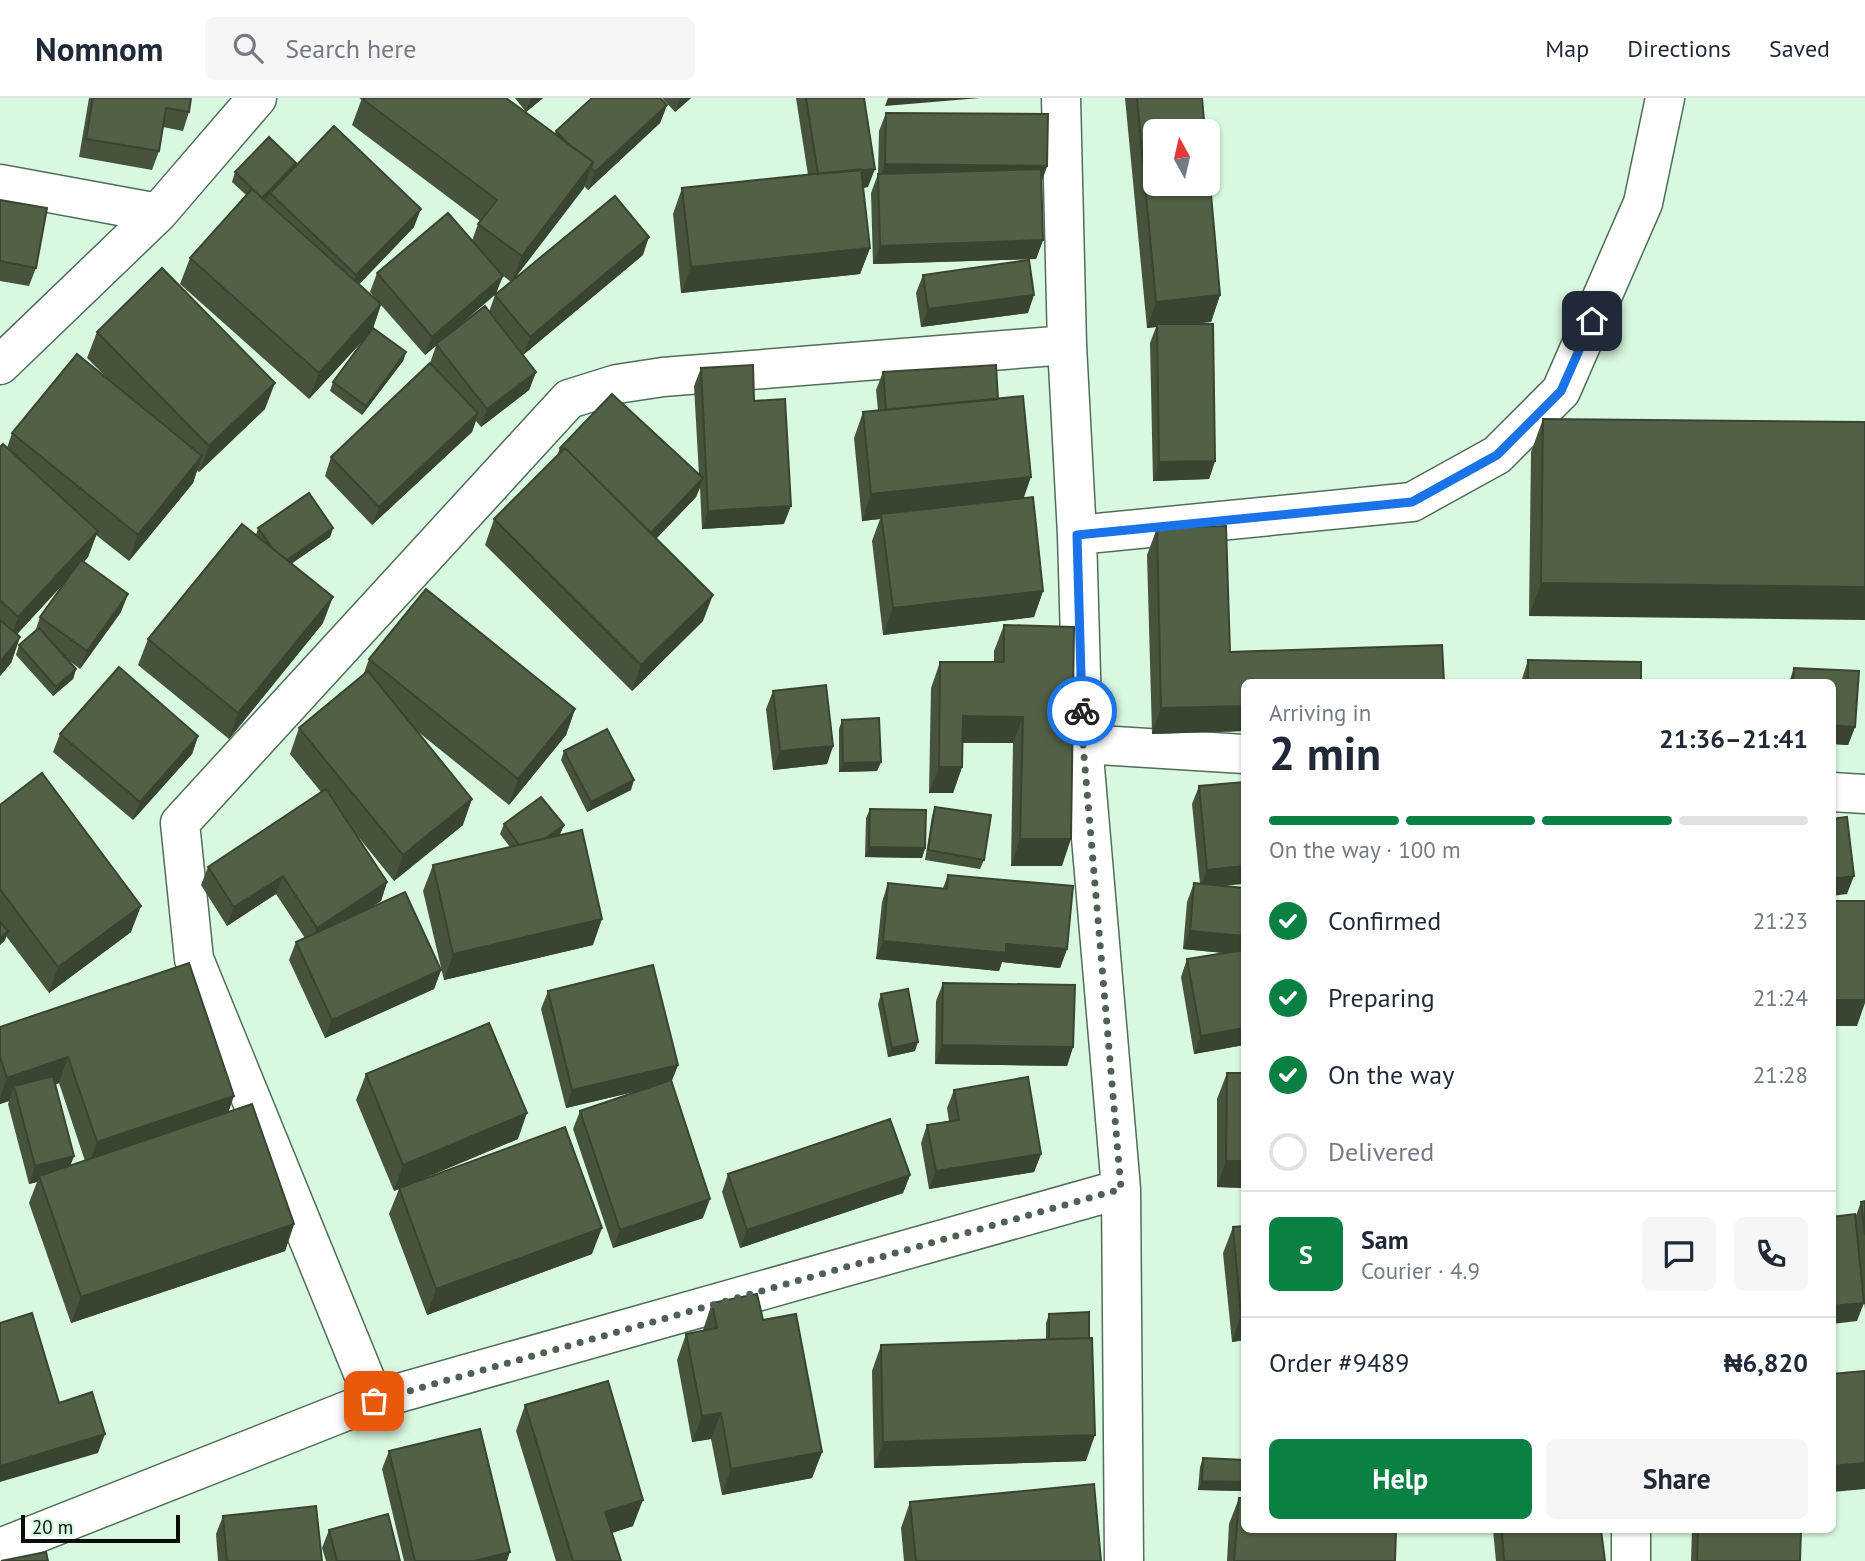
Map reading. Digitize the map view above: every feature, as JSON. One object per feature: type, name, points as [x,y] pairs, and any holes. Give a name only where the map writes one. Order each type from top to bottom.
[{"type":"street","points":[[0,365],[158,214],[257,98]]},
{"type":"street","points":[[1061,98],[1067,345],[1077,535],[1083,744],[1121,1189],[1124,1561]]},
{"type":"street","points":[[1077,535],[1412,502],[1497,455],[1561,391],[1643,203],[1665,98]]},
{"type":"street","points":[[0,184],[158,214]]},
{"type":"street","points":[[374,1401],[194,959],[180,824],[569,399],[617,384],[663,377],[1067,345]]},
{"type":"street","points":[[1083,744],[1241,754]]},
{"type":"street","points":[[1836,792],[1865,794]]},
{"type":"street","points":[[0,1548],[374,1401],[1121,1189]]},
{"type":"street","points":[[1632,1533],[1632,1561]]},
{"type":"building","points":[[93,98],[191,98],[189,112],[166,108],[159,151],[86,139]]},
{"type":"building","points":[[361,98],[506,98],[593,162],[522,256],[478,224],[497,200]]},
{"type":"building","points":[[592,98],[660,98],[667,105],[595,172],[591,168],[593,162],[568,144],[556,131]]},
{"type":"building","points":[[806,98],[864,98],[875,169],[818,174]]},
{"type":"building","points":[[1137,98],[1202,98],[1204,119],[1143,119],[1143,162]]},
{"type":"building","points":[[886,113],[1048,114],[1047,166],[885,164]]},
{"type":"building","points":[[334,126],[421,209],[356,275],[270,193]]},
{"type":"building","points":[[269,137],[296,163],[262,198],[235,172]]},
{"type":"building","points":[[861,169],[870,248],[691,267],[682,188]]},
{"type":"building","points":[[1041,169],[1043,240],[880,246],[878,174]]},
{"type":"building","points":[[252,189],[381,304],[319,373],[190,258]]},
{"type":"building","points":[[615,196],[649,237],[530,337],[495,295]]},
{"type":"building","points":[[1146,196],[1211,196],[1220,295],[1156,302]]},
{"type":"building","points":[[0,200],[47,208],[36,268],[0,261]]},
{"type":"building","points":[[448,213],[503,276],[432,337],[377,273]]},
{"type":"building","points":[[1029,260],[1034,295],[928,309],[923,275]]},
{"type":"building","points":[[162,268],[275,383],[209,446],[97,332]]},
{"type":"building","points":[[485,306],[536,372],[487,409],[436,344]]},
{"type":"building","points":[[1157,324],[1213,324],[1215,461],[1159,462]]},
{"type":"building","points":[[373,328],[406,352],[366,406],[333,382]]},
{"type":"building","points":[[77,354],[202,456],[138,535],[12,433]]},
{"type":"building","points":[[430,363],[478,413],[379,507],[331,457]]},
{"type":"building","points":[[753,365],[754,401],[785,399],[791,506],[708,511],[701,368]]},
{"type":"building","points":[[996,365],[998,399],[886,410],[883,372]]},
{"type":"building","points":[[612,394],[703,478],[651,533],[565,448],[562,451],[560,448]]},
{"type":"building","points":[[1023,396],[1031,477],[871,494],[863,412]]},
{"type":"building","points":[[1543,419],[1865,422],[1865,587],[1541,583]]},
{"type":"building","points":[[3,444],[98,531],[18,617],[0,600],[0,447]]},
{"type":"building","points":[[565,448],[713,595],[641,665],[494,519]]},
{"type":"building","points":[[309,493],[333,528],[287,560],[273,549],[258,528]]},
{"type":"building","points":[[1033,497],[1043,591],[893,608],[881,514]]},
{"type":"building","points":[[242,524],[333,597],[238,713],[148,639]]},
{"type":"building","points":[[1226,526],[1230,652],[1442,645],[1444,679],[1241,679],[1241,706],[1161,708],[1157,528]]},
{"type":"building","points":[[81,560],[128,594],[87,651],[40,617]]},
{"type":"building","points":[[426,589],[575,709],[518,779],[369,659]]},
{"type":"building","points":[[0,620],[20,637],[0,662]]},
{"type":"building","points":[[1004,625],[1074,627],[1071,839],[1020,839],[1023,717],[963,716],[962,767],[939,767],[940,662],[1004,662]]},
{"type":"building","points":[[39,628],[76,669],[56,687],[19,645]]},
{"type":"building","points":[[1528,660],[1641,662],[1641,679],[1528,679]]},
{"type":"building","points":[[119,667],[198,736],[140,802],[60,734]]},
{"type":"building","points":[[1794,668],[1859,671],[1855,727],[1836,725],[1836,679],[1793,679]]},
{"type":"building","points":[[368,671],[472,799],[403,855],[299,728]]},
{"type":"building","points":[[826,685],[833,746],[780,751],[773,691]]},
{"type":"building","points":[[879,718],[881,762],[843,763],[842,720]]},
{"type":"building","points":[[607,729],[634,780],[591,802],[564,751]]},
{"type":"building","points":[[42,773],[141,906],[58,967],[0,889],[0,805]]},
{"type":"building","points":[[1241,782],[1241,866],[1207,870],[1199,786]]},
{"type":"building","points":[[326,789],[387,882],[317,928],[283,876],[234,907],[208,867]]},
{"type":"building","points":[[541,797],[564,825],[546,838],[519,845],[504,824]]},
{"type":"building","points":[[935,807],[991,815],[984,860],[928,850]]},
{"type":"building","points":[[870,809],[926,810],[925,848],[869,847]]},
{"type":"building","points":[[1847,817],[1854,876],[1836,878],[1836,818]]},
{"type":"building","points":[[582,830],[602,919],[453,954],[433,865]]},
{"type":"building","points":[[948,875],[1073,886],[1067,949],[1006,944],[1006,953],[883,941],[888,883],[947,889]]},
{"type":"building","points":[[1194,883],[1241,888],[1241,936],[1190,931]]},
{"type":"building","points":[[405,892],[441,970],[332,1020],[296,942]]},
{"type":"building","points":[[1836,901],[1865,901],[1865,1000],[1836,1000]]},
{"type":"building","points":[[0,922],[8,931],[0,939]]},
{"type":"building","points":[[1241,950],[1241,1029],[1201,1036],[1187,959]]},
{"type":"building","points":[[189,963],[234,1096],[97,1142],[68,1057],[7,1078],[0,1057],[0,1027]]},
{"type":"building","points":[[653,965],[678,1065],[572,1090],[548,991]]},
{"type":"building","points":[[943,983],[1075,985],[1073,1047],[942,1045]]},
{"type":"building","points":[[908,989],[918,1042],[892,1048],[881,994]]},
{"type":"building","points":[[489,1023],[527,1113],[403,1165],[366,1074]]},
{"type":"building","points":[[1227,1073],[1241,1073],[1241,1161],[1226,1161]]},
{"type":"building","points":[[53,1076],[74,1156],[35,1166],[14,1086]]},
{"type":"building","points":[[1028,1077],[1041,1154],[936,1171],[927,1125],[959,1120],[954,1090]]},
{"type":"building","points":[[671,1080],[710,1199],[620,1230],[580,1111]]},
{"type":"building","points":[[252,1104],[294,1224],[81,1297],[39,1176]]},
{"type":"building","points":[[890,1119],[910,1175],[747,1230],[728,1174]]},
{"type":"building","points":[[565,1127],[602,1228],[436,1289],[399,1188]]},
{"type":"building","points":[[1865,1201],[1865,1235],[1861,1202]]},
{"type":"building","points":[[1855,1214],[1864,1303],[1836,1306],[1836,1216]]},
{"type":"building","points":[[1241,1226],[1241,1315],[1233,1227]]},
{"type":"building","points":[[757,1294],[763,1320],[796,1314],[822,1452],[731,1469],[721,1413],[702,1416],[686,1334],[717,1328],[712,1303]]},
{"type":"building","points":[[1089,1312],[1089,1338],[1049,1339],[1049,1314]]},
{"type":"building","points":[[32,1313],[59,1403],[92,1392],[105,1434],[0,1466],[0,1323]]},
{"type":"building","points":[[1092,1338],[1095,1435],[883,1442],[881,1345]]},
{"type":"building","points":[[1865,1371],[1865,1463],[1836,1466],[1836,1374]]},
{"type":"building","points":[[608,1381],[643,1500],[605,1512],[621,1561],[573,1561],[525,1405]]},
{"type":"building","points":[[480,1429],[510,1552],[474,1561],[415,1561],[389,1451]]},
{"type":"building","points":[[1203,1458],[1241,1460],[1241,1482],[1202,1481]]},
{"type":"building","points":[[1094,1484],[1101,1561],[916,1561],[910,1502]]},
{"type":"building","points":[[1239,1498],[1241,1533],[1396,1533],[1395,1561],[1234,1561]]},
{"type":"building","points":[[316,1506],[322,1561],[227,1561],[223,1516]]},
{"type":"building","points":[[388,1514],[400,1561],[337,1561],[329,1530]]},
{"type":"building","points":[[1502,1533],[1601,1533],[1605,1561],[1504,1561]]},
{"type":"building","points":[[1698,1533],[1801,1533],[1800,1561],[1697,1561]]},
{"type":"building","points":[[46,1552],[48,1561],[1,1561]]},
{"type":"way so far","points":[[374,1401],[1121,1189],[1082,711]]},
{"type":"route","points":[[1082,711],[1077,535],[1412,502],[1497,455],[1561,391],[1592,321]]}]
